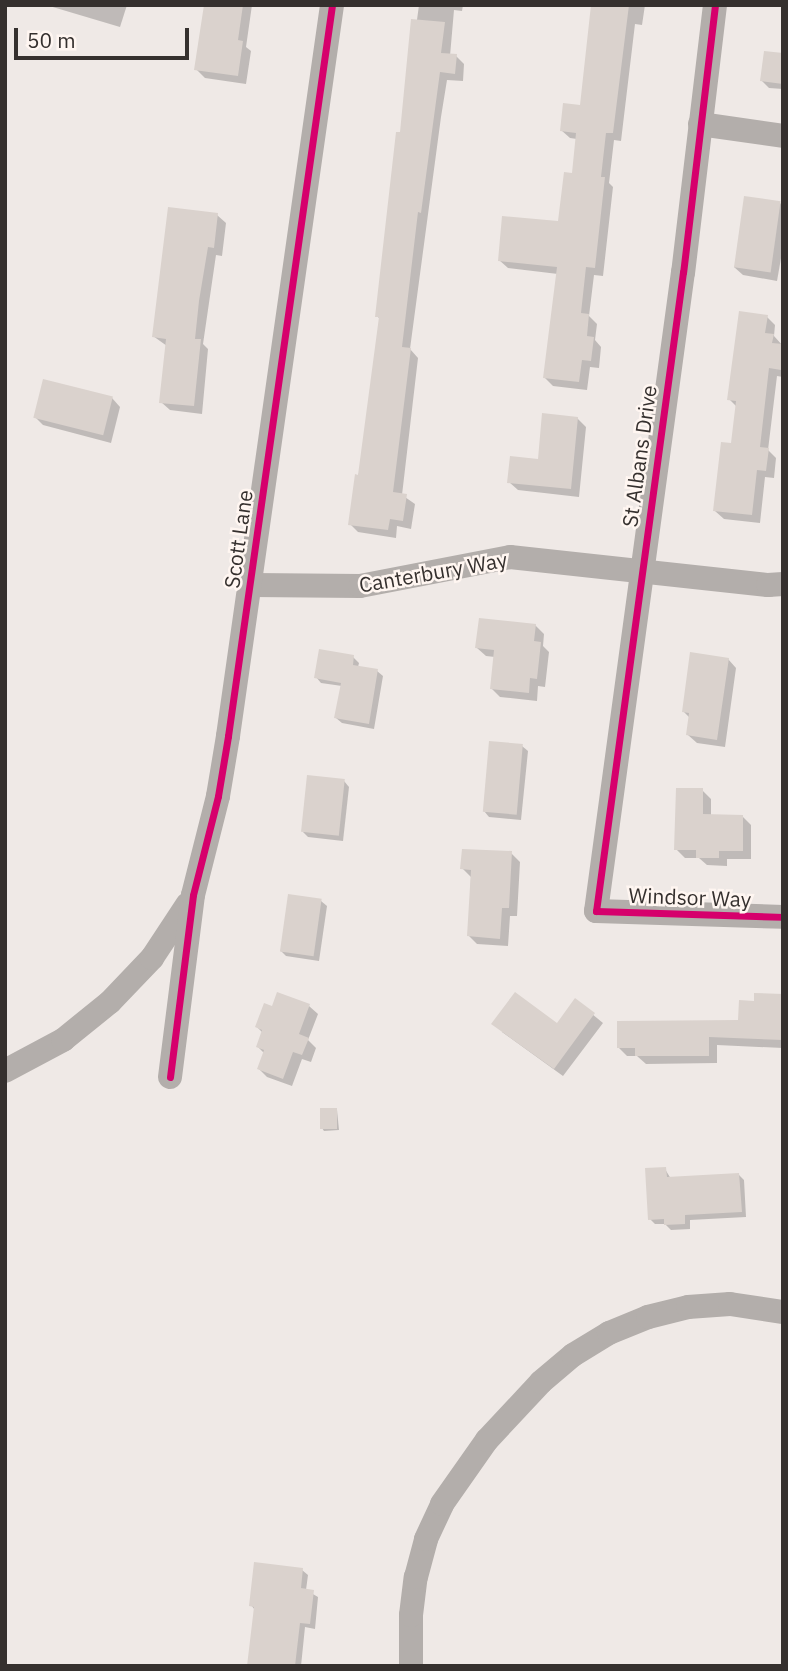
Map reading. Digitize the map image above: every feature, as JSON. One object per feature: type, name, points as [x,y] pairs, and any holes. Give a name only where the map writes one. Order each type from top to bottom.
[{"type":"street","name":"Scott Lane","points":[[170,1076],[193,895],[218,796],[332,5]]},
{"type":"street","name":"St Albans Drive","points":[[596,911],[715,5]]},
{"type":"street","points":[[700,124],[783,136]]},
{"type":"street","name":"Canterbury Way","points":[[250,584],[360,586],[510,556],[768,585],[783,584]]},
{"type":"street","name":"Scott Lane","points":[[5,1071],[63,1040],[110,1002],[152,958],[193,895]]},
{"type":"street","name":"Windsor Way","points":[[596,911],[783,918]]},
{"type":"street","points":[[411,1666],[411,1615],[416,1577],[426,1539],[442,1504],[487,1440],[541,1382],[573,1355],[609,1333],[648,1317],[688,1307],[730,1304],[783,1312]]},
{"type":"building","points":[[204,5],[243,5],[238,40],[243,41],[238,76],[194,70]]},
{"type":"building","points":[[591,5],[629,5],[613,133],[606,133],[601,177],[605,177],[595,268],[586,267],[581,313],[589,314],[587,336],[594,337],[591,361],[582,360],[579,382],[543,378],[557,267],[498,261],[502,216],[558,221],[564,172],[572,173],[576,133],[560,131],[563,103],[580,105]]},
{"type":"building","points":[[411,19],[445,22],[441,53],[457,54],[455,74],[440,72],[421,213],[418,212],[402,347],[411,348],[393,492],[407,494],[403,521],[390,519],[388,530],[348,525],[355,474],[358,475],[379,317],[375,317],[396,132],[400,132]]},
{"type":"building","points":[[764,51],[783,53],[783,84],[760,81]]},
{"type":"building","points":[[744,196],[781,201],[771,272],[734,267]]},
{"type":"building","points":[[168,207],[218,213],[214,248],[208,247],[199,301],[195,339],[201,339],[194,406],[159,403],[166,339],[152,337]]},
{"type":"building","points":[[739,311],[768,315],[765,333],[774,334],[772,343],[783,344],[781,370],[769,368],[760,447],[769,448],[766,471],[757,470],[752,515],[713,511],[721,442],[731,443],[736,401],[727,400]]},
{"type":"building","points":[[43,379],[113,396],[103,435],[33,418]]},
{"type":"building","points":[[542,413],[578,417],[571,489],[507,483],[510,456],[538,459]]},
{"type":"building","points":[[479,618],[536,624],[534,641],[541,642],[537,679],[530,678],[529,693],[490,689],[494,650],[475,648]]},
{"type":"building","points":[[319,649],[354,655],[353,665],[378,669],[369,724],[334,718],[341,683],[314,678]]},
{"type":"building","points":[[690,652],[729,658],[717,740],[686,735],[689,713],[682,712]]},
{"type":"building","points":[[489,741],[523,744],[517,815],[483,812]]},
{"type":"building","points":[[307,775],[345,779],[339,836],[301,832]]},
{"type":"building","points":[[676,788],[703,788],[703,814],[743,815],[743,851],[719,851],[719,858],[696,858],[696,850],[674,850]]},
{"type":"building","points":[[462,849],[512,851],[509,908],[502,908],[500,939],[467,936],[471,870],[460,869]]},
{"type":"building","points":[[288,894],[322,899],[314,956],[280,951]]},
{"type":"building","points":[[277,992],[310,1004],[299,1034],[309,1038],[302,1055],[293,1052],[283,1079],[257,1069],[264,1050],[256,1047],[262,1030],[255,1027],[264,1003],[272,1006]]},
{"type":"building","points":[[515,992],[557,1023],[575,998],[595,1013],[554,1069],[491,1024]]},
{"type":"building","points":[[754,993],[783,994],[783,1040],[709,1037],[709,1056],[635,1056],[635,1048],[617,1048],[617,1021],[738,1020],[739,1000],[754,1001]]},
{"type":"building","points":[[320,1108],[337,1108],[337,1129],[320,1129]]},
{"type":"building","points":[[666,1167],[667,1177],[739,1173],[742,1212],[685,1215],[685,1224],[664,1225],[664,1219],[648,1220],[645,1168]]},
{"type":"building","points":[[254,1562],[303,1568],[301,1588],[314,1590],[310,1624],[300,1623],[295,1666],[247,1666],[254,1607],[249,1606]]},
{"type":"cycle path","points":[[170,1077],[193,895],[218,796],[228,736],[332,5]]},
{"type":"cycle path","points":[[715,5],[683,272],[596,911],[783,917]]}]
